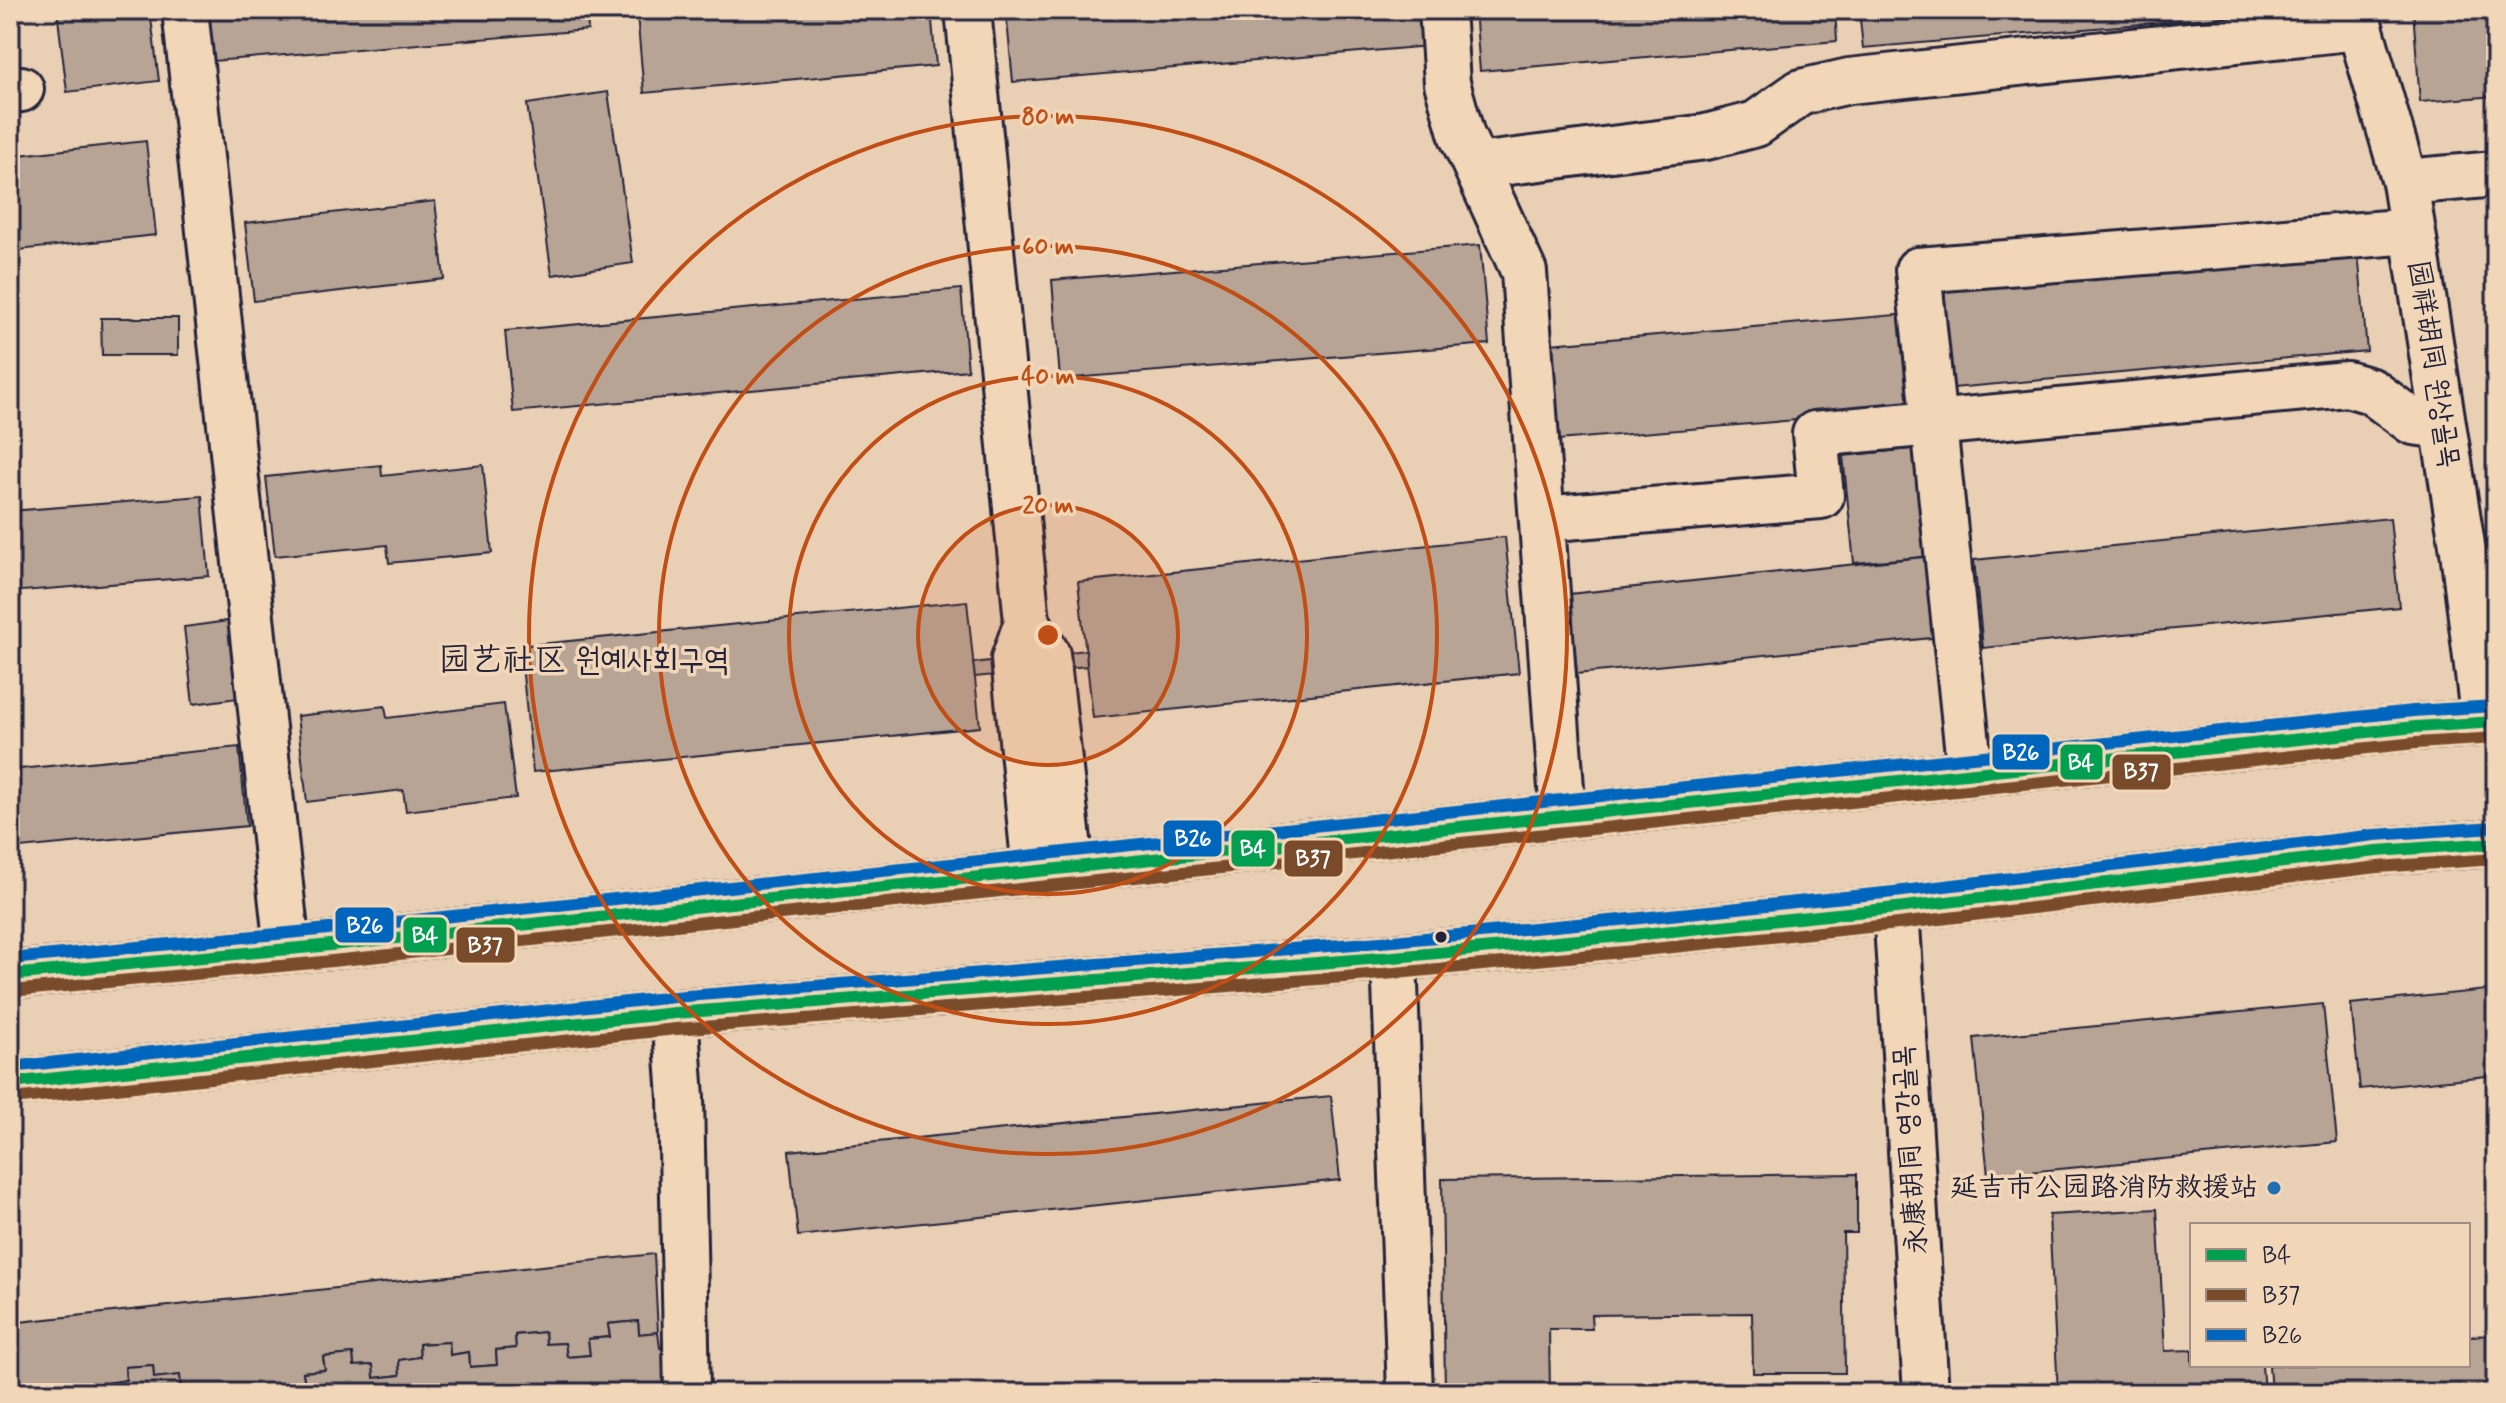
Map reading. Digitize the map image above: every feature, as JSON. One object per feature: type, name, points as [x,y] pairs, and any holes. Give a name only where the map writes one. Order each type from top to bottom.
[{"type":"main road","points":[[185,10],[287,949]]},
{"type":"main road","points":[[968,10],[1027,622],[1047,654],[1053,869]]},
{"type":"main road","points":[[1442,10],[1447,83],[1462,136],[1524,272],[1563,816]]},
{"type":"main road","points":[[1477,166],[1706,137],[1756,124],[1801,92],[1849,81],[2357,18]]},
{"type":"main road","name":"园祥胡同 원상골목","points":[[2357,18],[2405,182],[2490,722]]},
{"type":"main road","points":[[2405,182],[2496,174]]},
{"type":"main road","points":[[1970,773],[1918,270],[2412,231]]},
{"type":"main road","points":[[1542,519],[1821,496],[1815,434],[2347,384],[2371,391],[2413,422],[2442,426]]},
{"type":"main road","points":[[10,975],[287,949],[2415,727],[2490,722]]},
{"type":"main road","points":[[10,1083],[675,1013],[1394,957],[1896,908],[2361,853],[2496,843]]},
{"type":"main road","name":"永康胡同 영강골목","points":[[1896,908],[1926,1393]]},
{"type":"main road","points":[[1394,957],[1410,1393]]},
{"type":"main road","points":[[675,1013],[681,1098],[687,1393]]},
{"type":"building","points":[[57,10],[150,10],[159,81],[67,92]]},
{"type":"building","points":[[209,10],[587,10],[588,30],[213,61]]},
{"type":"building","points":[[678,10],[931,10],[936,66],[644,93],[637,14]]},
{"type":"building","points":[[1006,10],[1426,10],[1429,46],[1013,82]]},
{"type":"building","points":[[1475,10],[1835,10],[1837,41],[1480,71]]},
{"type":"building","points":[[1859,10],[2279,10],[2280,12],[1863,48]]},
{"type":"building","points":[[2413,10],[2496,10],[2496,96],[2420,102]]},
{"type":"building","points":[[608,92],[633,263],[552,275],[527,104]]},
{"type":"building","points":[[146,141],[156,235],[10,251],[10,156]]},
{"type":"building","points":[[435,201],[444,279],[254,301],[245,223]]},
{"type":"building","points":[[2492,223],[2496,223],[2496,273]]},
{"type":"building","points":[[1480,245],[1489,344],[1060,379],[1052,280]]},
{"type":"building","points":[[2358,252],[2367,351],[1953,388],[1944,289]]},
{"type":"building","points":[[961,289],[968,370],[513,412],[505,331]]},
{"type":"building","points":[[1908,314],[1916,410],[1558,440],[1550,344]]},
{"type":"building","points":[[101,318],[178,318],[178,355],[102,355]]},
{"type":"building","points":[[1921,448],[1933,556],[1854,563],[1843,456]]},
{"type":"building","points":[[381,465],[382,476],[483,465],[492,553],[389,563],[387,545],[275,556],[266,477]]},
{"type":"building","points":[[202,496],[209,576],[10,592],[10,511]]},
{"type":"building","points":[[2390,518],[2399,607],[1983,648],[1974,560]]},
{"type":"building","points":[[1505,537],[1519,673],[1093,718],[1078,582]]},
{"type":"building","points":[[1933,556],[1941,637],[1577,674],[1569,594]]},
{"type":"building","points":[[967,601],[980,727],[533,772],[520,646]]},
{"type":"building","points":[[228,621],[238,698],[193,704],[184,627]]},
{"type":"building","points":[[1086,650],[1087,666],[975,677],[973,663]]},
{"type":"building","points":[[504,704],[516,798],[406,811],[403,790],[307,802],[297,716],[385,706],[387,718]]},
{"type":"building","points":[[239,747],[247,826],[10,849],[10,770]]},
{"type":"building","points":[[2496,989],[2496,1075],[2360,1089],[2351,1004]]},
{"type":"building","points":[[2323,1004],[2337,1142],[1988,1176],[1974,1038]]},
{"type":"building","points":[[1331,1096],[1340,1180],[798,1236],[789,1151]]},
{"type":"building","points":[[1857,1174],[1857,1233],[1843,1233],[1845,1373],[1753,1373],[1752,1313],[1591,1315],[1592,1329],[1549,1329],[1550,1393],[1445,1393],[1442,1179]]},
{"type":"building","points":[[2157,1209],[2165,1351],[2190,1350],[2190,1367],[2262,1367],[2264,1393],[2058,1393],[2049,1215]]},
{"type":"building","points":[[654,1254],[658,1332],[639,1334],[638,1321],[608,1324],[610,1337],[588,1339],[590,1355],[567,1357],[565,1343],[546,1344],[545,1332],[515,1335],[516,1348],[496,1350],[497,1365],[470,1367],[469,1352],[450,1355],[449,1342],[419,1344],[420,1357],[399,1360],[400,1375],[374,1378],[373,1365],[354,1366],[353,1354],[323,1357],[325,1370],[303,1372],[305,1385],[284,1386],[285,1393],[194,1393],[194,1388],[181,1390],[180,1375],[154,1378],[153,1365],[125,1367],[126,1380],[108,1383],[109,1393],[32,1393],[32,1389],[10,1391],[10,1323]]},
{"type":"building","points":[[638,1321],[639,1334],[658,1332],[660,1348],[674,1347],[679,1393],[285,1393],[284,1386],[305,1385],[303,1372],[325,1370],[323,1357],[353,1354],[354,1366],[373,1365],[374,1378],[400,1375],[399,1360],[420,1357],[419,1344],[449,1342],[450,1355],[469,1352],[470,1367],[497,1365],[496,1350],[516,1348],[515,1335],[545,1332],[546,1344],[565,1343],[567,1357],[590,1355],[588,1339],[610,1337],[608,1324]]},
{"type":"building","points":[[2496,1335],[2496,1393],[2271,1393],[2269,1367],[2470,1367],[2470,1336]]},
{"type":"building","points":[[153,1365],[154,1378],[180,1375],[181,1390],[194,1388],[194,1393],[109,1393],[108,1383],[126,1380],[125,1367]]},
{"type":"building","points":[[1386,1388],[1386,1393],[1190,1393],[1190,1389]]},
{"type":"transit line","name":"B26","points":[[10,959],[309,931],[2413,711],[2495,706]]},
{"type":"transit line","name":"B4","points":[[10,975],[311,947],[2415,727],[2496,722]]},
{"type":"transit line","name":"B37","points":[[11,991],[313,963],[2416,743],[2496,738]]},
{"type":"transit line","name":"B26","points":[[10,1067],[674,997],[1393,941],[1631,919],[1894,892],[2375,835],[2495,827]]},
{"type":"transit line","name":"B4","points":[[10,1083],[675,1013],[1394,957],[1633,935],[1896,908],[2377,851],[2496,843]]},
{"type":"transit line","name":"B37","points":[[12,1099],[676,1029],[1395,973],[1634,951],[1898,924],[2378,867],[2496,859]]},
{"type":"place","name":"延吉市公园路消防救援站","points":[[2274,1188]]},
{"type":"district","name":"园艺社区 원예사회구역","points":[[584,661]]}]
